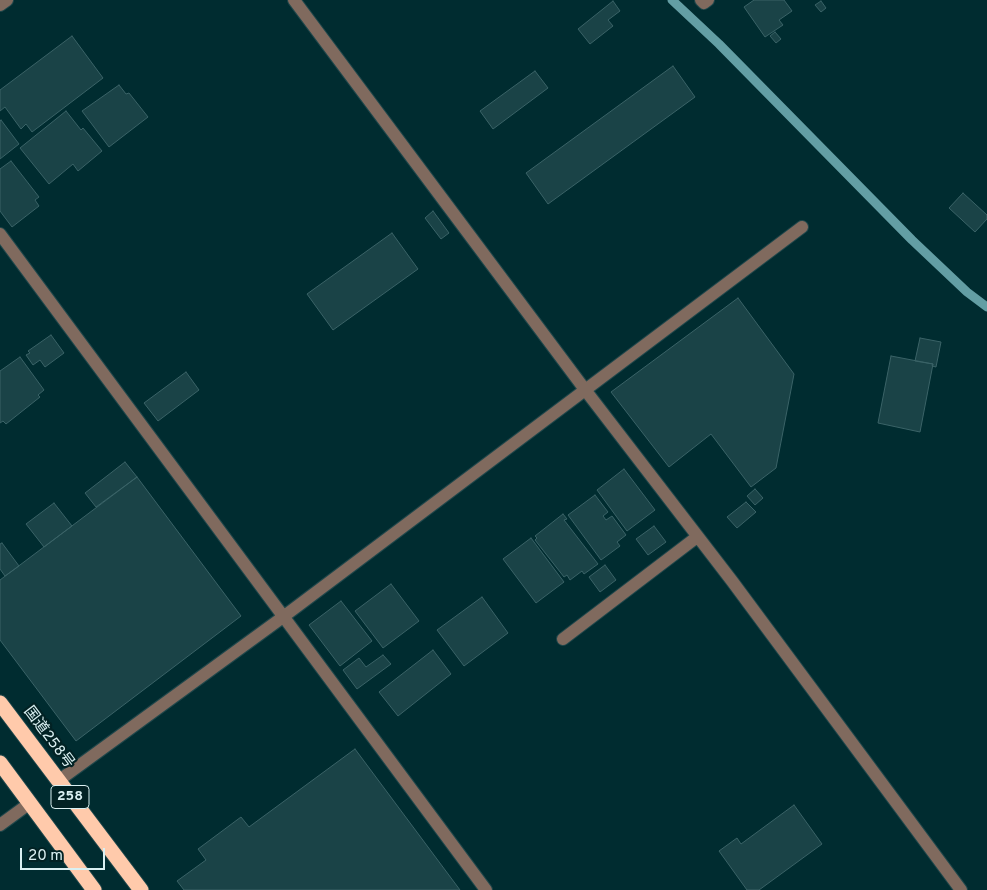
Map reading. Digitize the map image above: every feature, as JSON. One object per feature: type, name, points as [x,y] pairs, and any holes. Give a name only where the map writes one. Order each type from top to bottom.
[{"type":"highway","name":"国道258号","points":[[0,703],[141,890]]},
{"type":"highway","name":"258","points":[[0,763],[94,890]]},
{"type":"street","points":[[0,5],[7,0]]},
{"type":"street","points":[[294,0],[586,391],[744,597],[961,890]]},
{"type":"street","points":[[701,0],[704,2],[708,0]]},
{"type":"street","points":[[58,781],[284,617],[586,391],[802,226]]},
{"type":"street","points":[[0,234],[486,890]]},
{"type":"street","points":[[563,639],[697,537]]},
{"type":"street","points":[[0,825],[30,803]]},
{"type":"building","points":[[754,0],[784,0],[792,11],[779,20],[783,25],[765,37],[744,7]]},
{"type":"building","points":[[613,1],[620,11],[608,20],[613,26],[590,44],[578,29]]},
{"type":"building","points":[[821,1],[826,8],[821,12],[815,5]]},
{"type":"building","points":[[775,32],[781,39],[776,43],[770,36]]},
{"type":"building","points":[[72,36],[103,78],[32,132],[26,124],[21,129],[5,107],[0,111],[0,90]]},
{"type":"building","points":[[673,66],[695,97],[548,204],[526,173]]},
{"type":"building","points":[[535,71],[548,88],[493,129],[480,111]]},
{"type":"building","points":[[119,85],[126,94],[129,93],[148,117],[109,147],[82,111]]},
{"type":"building","points":[[66,111],[81,130],[83,128],[102,151],[78,171],[73,164],[49,184],[20,148]]},
{"type":"building","points":[[0,121],[19,144],[0,159]]},
{"type":"building","points":[[11,161],[39,197],[35,200],[39,206],[12,227],[0,211],[0,169]]},
{"type":"building","points":[[963,193],[987,215],[987,219],[975,232],[949,208]]},
{"type":"building","points":[[433,211],[449,233],[441,239],[425,218]]},
{"type":"building","points":[[392,233],[418,269],[333,330],[307,294]]},
{"type":"building","points":[[738,298],[794,374],[776,468],[751,487],[711,434],[669,467],[611,392]]},
{"type":"building","points":[[51,335],[64,353],[45,367],[40,360],[33,365],[26,355],[30,353],[28,351]]},
{"type":"building","points":[[920,338],[941,342],[936,367],[932,366],[933,364],[915,361]]},
{"type":"building","points":[[891,356],[933,364],[920,432],[878,423]]},
{"type":"building","points":[[20,357],[44,390],[38,395],[40,397],[6,424],[3,421],[0,423],[0,371]]},
{"type":"building","points":[[186,372],[199,390],[158,421],[144,403]]},
{"type":"building","points":[[125,462],[137,477],[96,507],[85,493]]},
{"type":"building","points":[[624,469],[655,510],[627,531],[597,490]]},
{"type":"building","points":[[137,477],[241,616],[76,741],[0,640],[0,580]]},
{"type":"building","points":[[755,489],[763,498],[755,505],[747,496]]},
{"type":"building","points":[[595,495],[608,512],[603,516],[606,520],[612,516],[626,535],[617,542],[620,546],[601,560],[568,515]]},
{"type":"building","points":[[746,502],[756,512],[737,528],[727,517]]},
{"type":"building","points":[[54,503],[72,526],[44,547],[26,524]]},
{"type":"building","points":[[563,514],[567,519],[564,520],[598,564],[584,574],[582,571],[570,580],[567,575],[564,577],[535,540],[537,538],[535,536]]},
{"type":"building","points":[[654,526],[666,542],[648,555],[636,539]]},
{"type":"building","points":[[531,538],[564,582],[536,603],[503,559]]},
{"type":"building","points":[[2,543],[19,566],[5,576],[0,569],[0,544]]},
{"type":"building","points":[[605,565],[616,580],[600,592],[589,577]]},
{"type":"building","points":[[391,584],[419,621],[383,648],[355,611]]},
{"type":"building","points":[[482,597],[508,633],[464,666],[437,630]]},
{"type":"building","points":[[341,601],[372,641],[340,666],[309,625]]},
{"type":"building","points":[[433,650],[451,674],[398,716],[379,692]]},
{"type":"building","points":[[383,655],[391,664],[357,689],[343,670],[359,658],[366,667]]},
{"type":"building","points":[[355,749],[460,890],[184,890],[177,881],[206,860],[198,849],[241,817],[249,827]]},
{"type":"building","points":[[794,805],[822,844],[759,890],[747,890],[719,851],[737,838],[741,844]]},
{"type":"waterway","points":[[672,0],[719,44],[912,240],[967,292],[987,307]]}]
